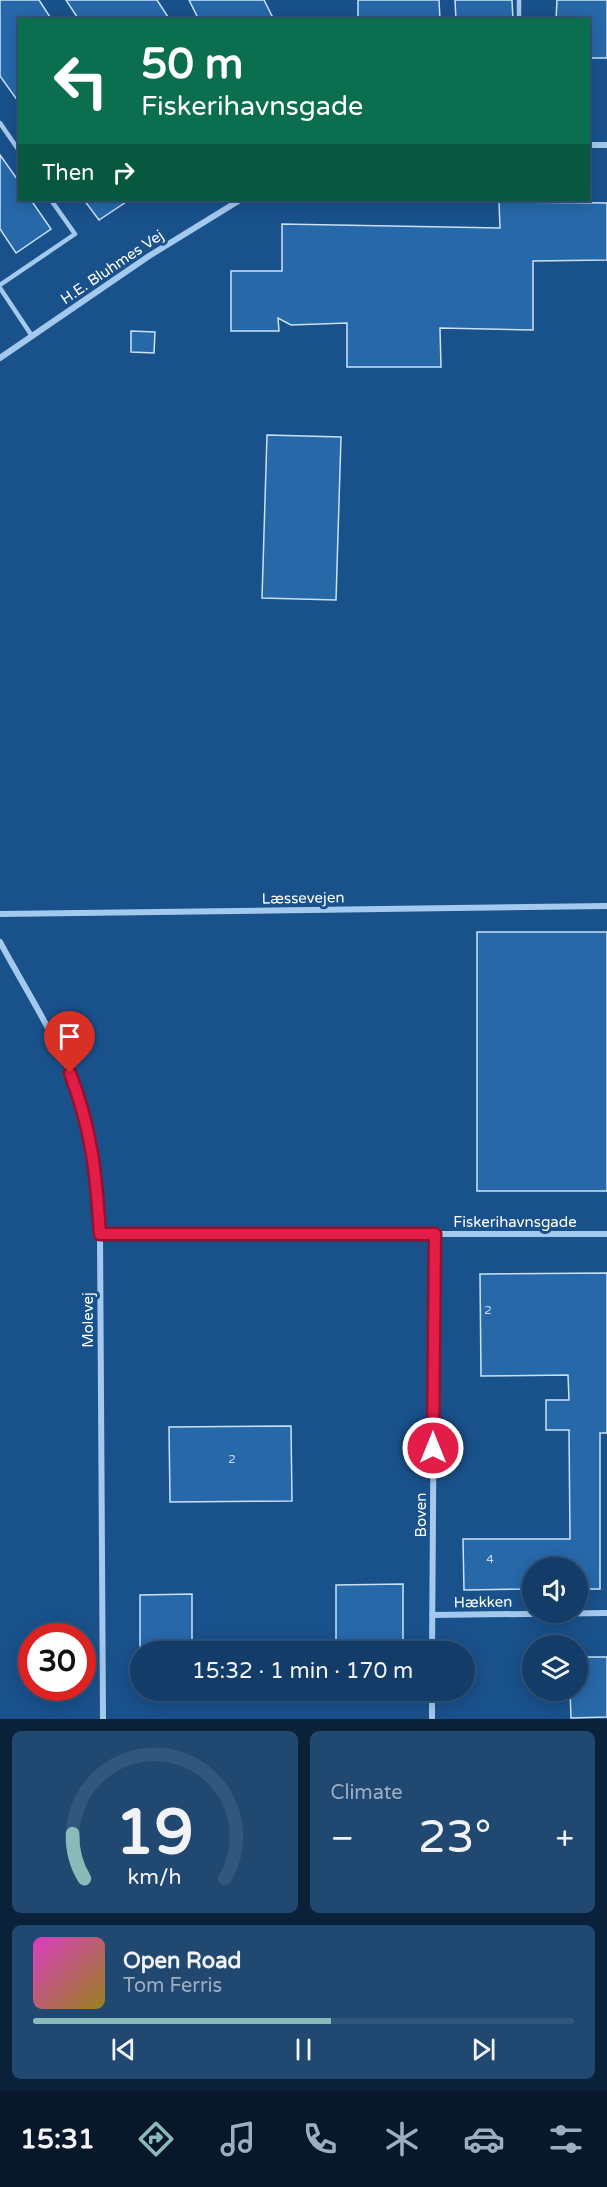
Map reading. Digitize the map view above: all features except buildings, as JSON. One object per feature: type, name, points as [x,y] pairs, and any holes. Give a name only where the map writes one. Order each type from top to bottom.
[{"type":"street","points":[[590,145],[607,144]]},
{"type":"street","name":"H.E. Bluhmes Vej","points":[[0,358],[149,256],[238,201]]},
{"type":"street","name":"Læssevejen","points":[[0,914],[607,906]]},
{"type":"street","name":"Molevej","points":[[0,942],[70,1073],[86,1116],[95,1164],[100,1234],[103,1719]]},
{"type":"street","name":"Fiskerihavnsgade","points":[[100,1234],[607,1234]]},
{"type":"street","name":"Boven","points":[[432,1641],[435,1234]]},
{"type":"street","name":"Hækken","points":[[432,1615],[607,1613]]},
{"type":"street","points":[[432,1701],[432,1719]]},
{"type":"lane","points":[[519,0],[519,18]]},
{"type":"lane","points":[[0,123],[18,149]]},
{"type":"lane","points":[[32,336],[0,287],[75,234],[52,201]]},
{"type":"route","points":[[70,1073],[86,1116],[95,1164],[100,1234],[435,1234],[433,1448]]}]
